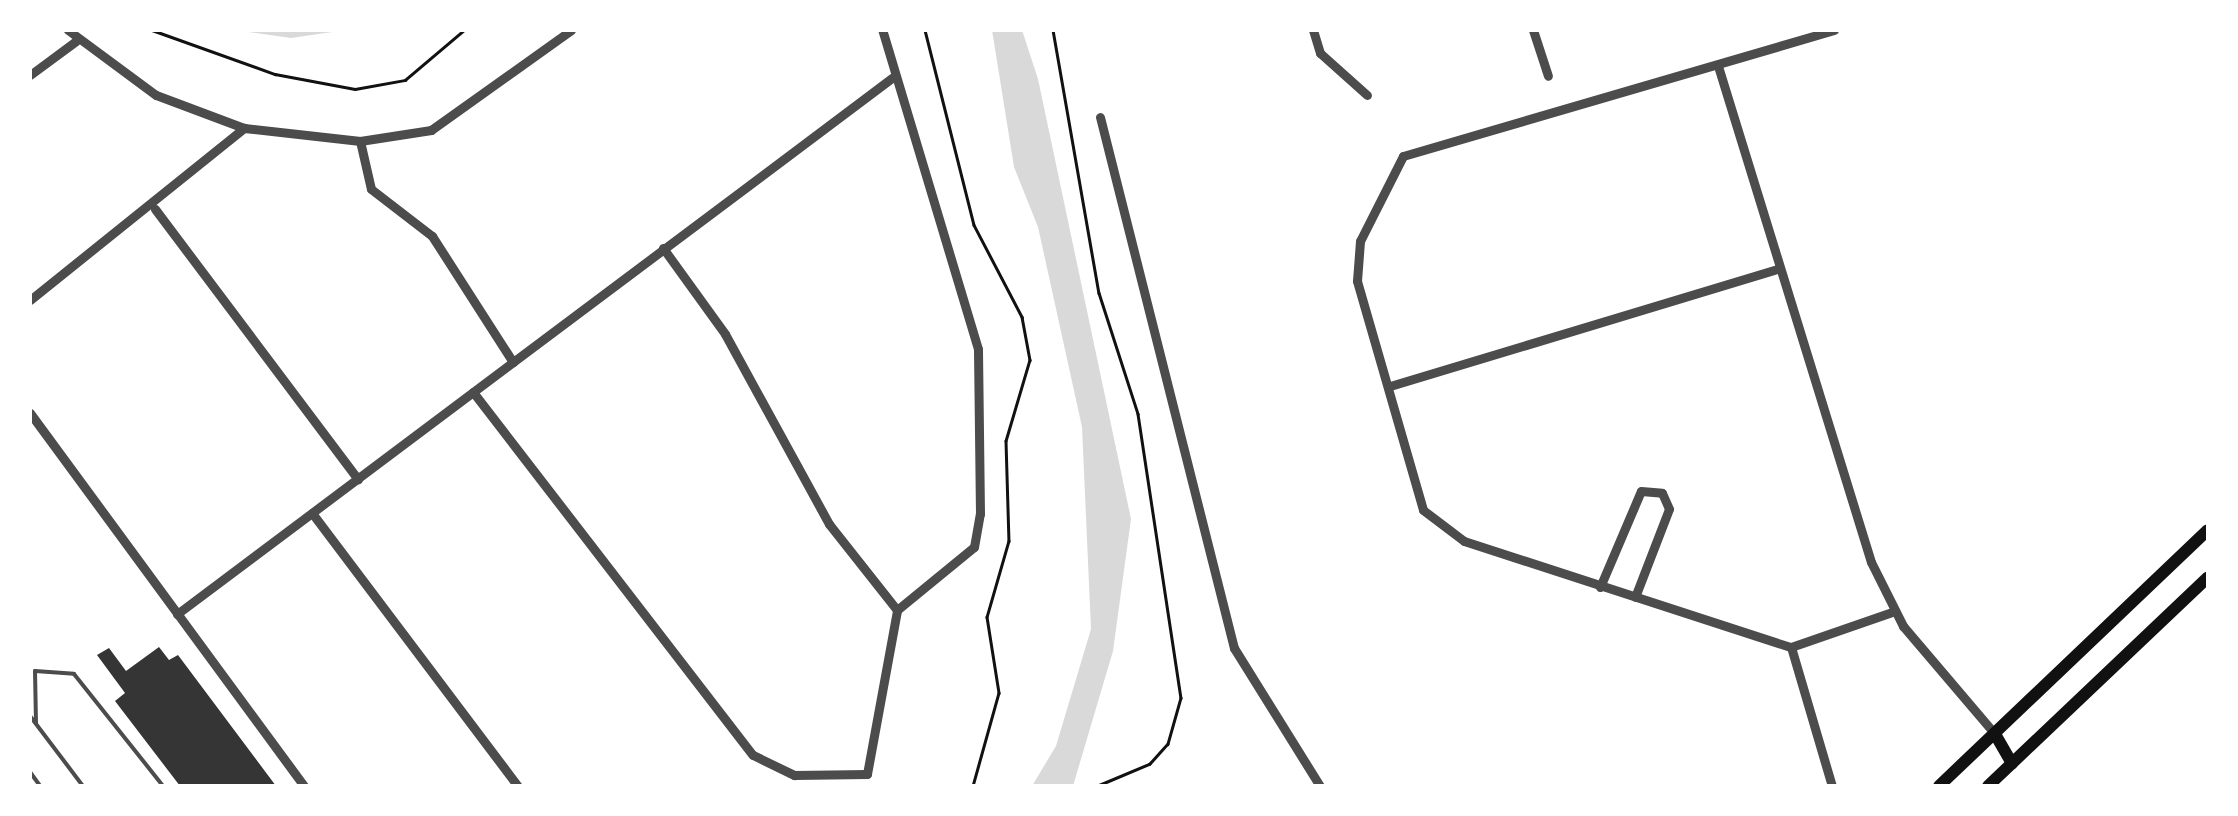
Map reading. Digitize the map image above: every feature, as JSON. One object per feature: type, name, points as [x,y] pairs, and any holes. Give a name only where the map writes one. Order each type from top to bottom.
[{"type":"main road","points":[[1939,786],[2208,530]]},
{"type":"main road","points":[[1988,786],[2208,577]]},
{"type":"main road","points":[[1995,734],[2012,763]]},
{"type":"street","points":[[68,30],[76,40],[156,95],[244,128],[360,141],[431,130],[570,30]]},
{"type":"street","points":[[473,392],[753,755],[794,775],[867,774],[898,610],[974,547],[978,368],[892,78],[882,30]]},
{"type":"street","points":[[1313,30],[1320,52],[1367,96]]},
{"type":"street","points":[[1533,30],[1548,76]]},
{"type":"street","points":[[1834,30],[1403,156],[1360,240],[1357,281],[1424,510],[1464,541],[1791,646],[1894,611]]},
{"type":"street","points":[[30,75],[76,40]]},
{"type":"street","points":[[1718,66],[1775,270],[1894,611],[1995,734]]},
{"type":"street","points":[[178,614],[892,78]]},
{"type":"street","points":[[1100,117],[1234,648],[1320,786]]},
{"type":"street","points":[[30,300],[155,209],[244,128]]},
{"type":"street","points":[[360,141],[371,189],[432,236],[513,362]]},
{"type":"street","points":[[155,209],[358,479]]},
{"type":"street","points":[[664,248],[725,334],[830,524],[898,610]]},
{"type":"street","points":[[1390,386],[1775,270]]},
{"type":"street","points":[[30,413],[304,786]]},
{"type":"street","points":[[1600,587],[1641,491],[1662,493],[1669,509],[1635,597]]},
{"type":"street","points":[[312,513],[518,786]]},
{"type":"street","points":[[1791,646],[1832,786]]},
{"type":"lane","points":[[36,723],[35,671],[74,674],[163,786]]},
{"type":"lane","points":[[30,716],[83,786]]},
{"type":"lane","points":[[30,772],[40,786]]},
{"type":"path","points":[[152,30],[275,74],[355,89],[405,80],[464,30]]},
{"type":"path","points":[[1054,30],[1100,293],[1138,414],[1181,698],[1168,744],[1150,764],[1098,786]]},
{"type":"shaded area","points":[[234,30],[346,30],[291,38]]},
{"type":"shaded area","points":[[992,30],[1022,30],[1038,79],[1131,519],[1113,651],[1073,786],[1032,786],[1056,746],[1091,629],[1082,427],[1038,227],[1014,167]]},
{"type":"building","points":[[159,647],[169,660],[178,655],[276,786],[180,786],[115,701],[125,693],[97,655],[109,648],[126,671]]}]
